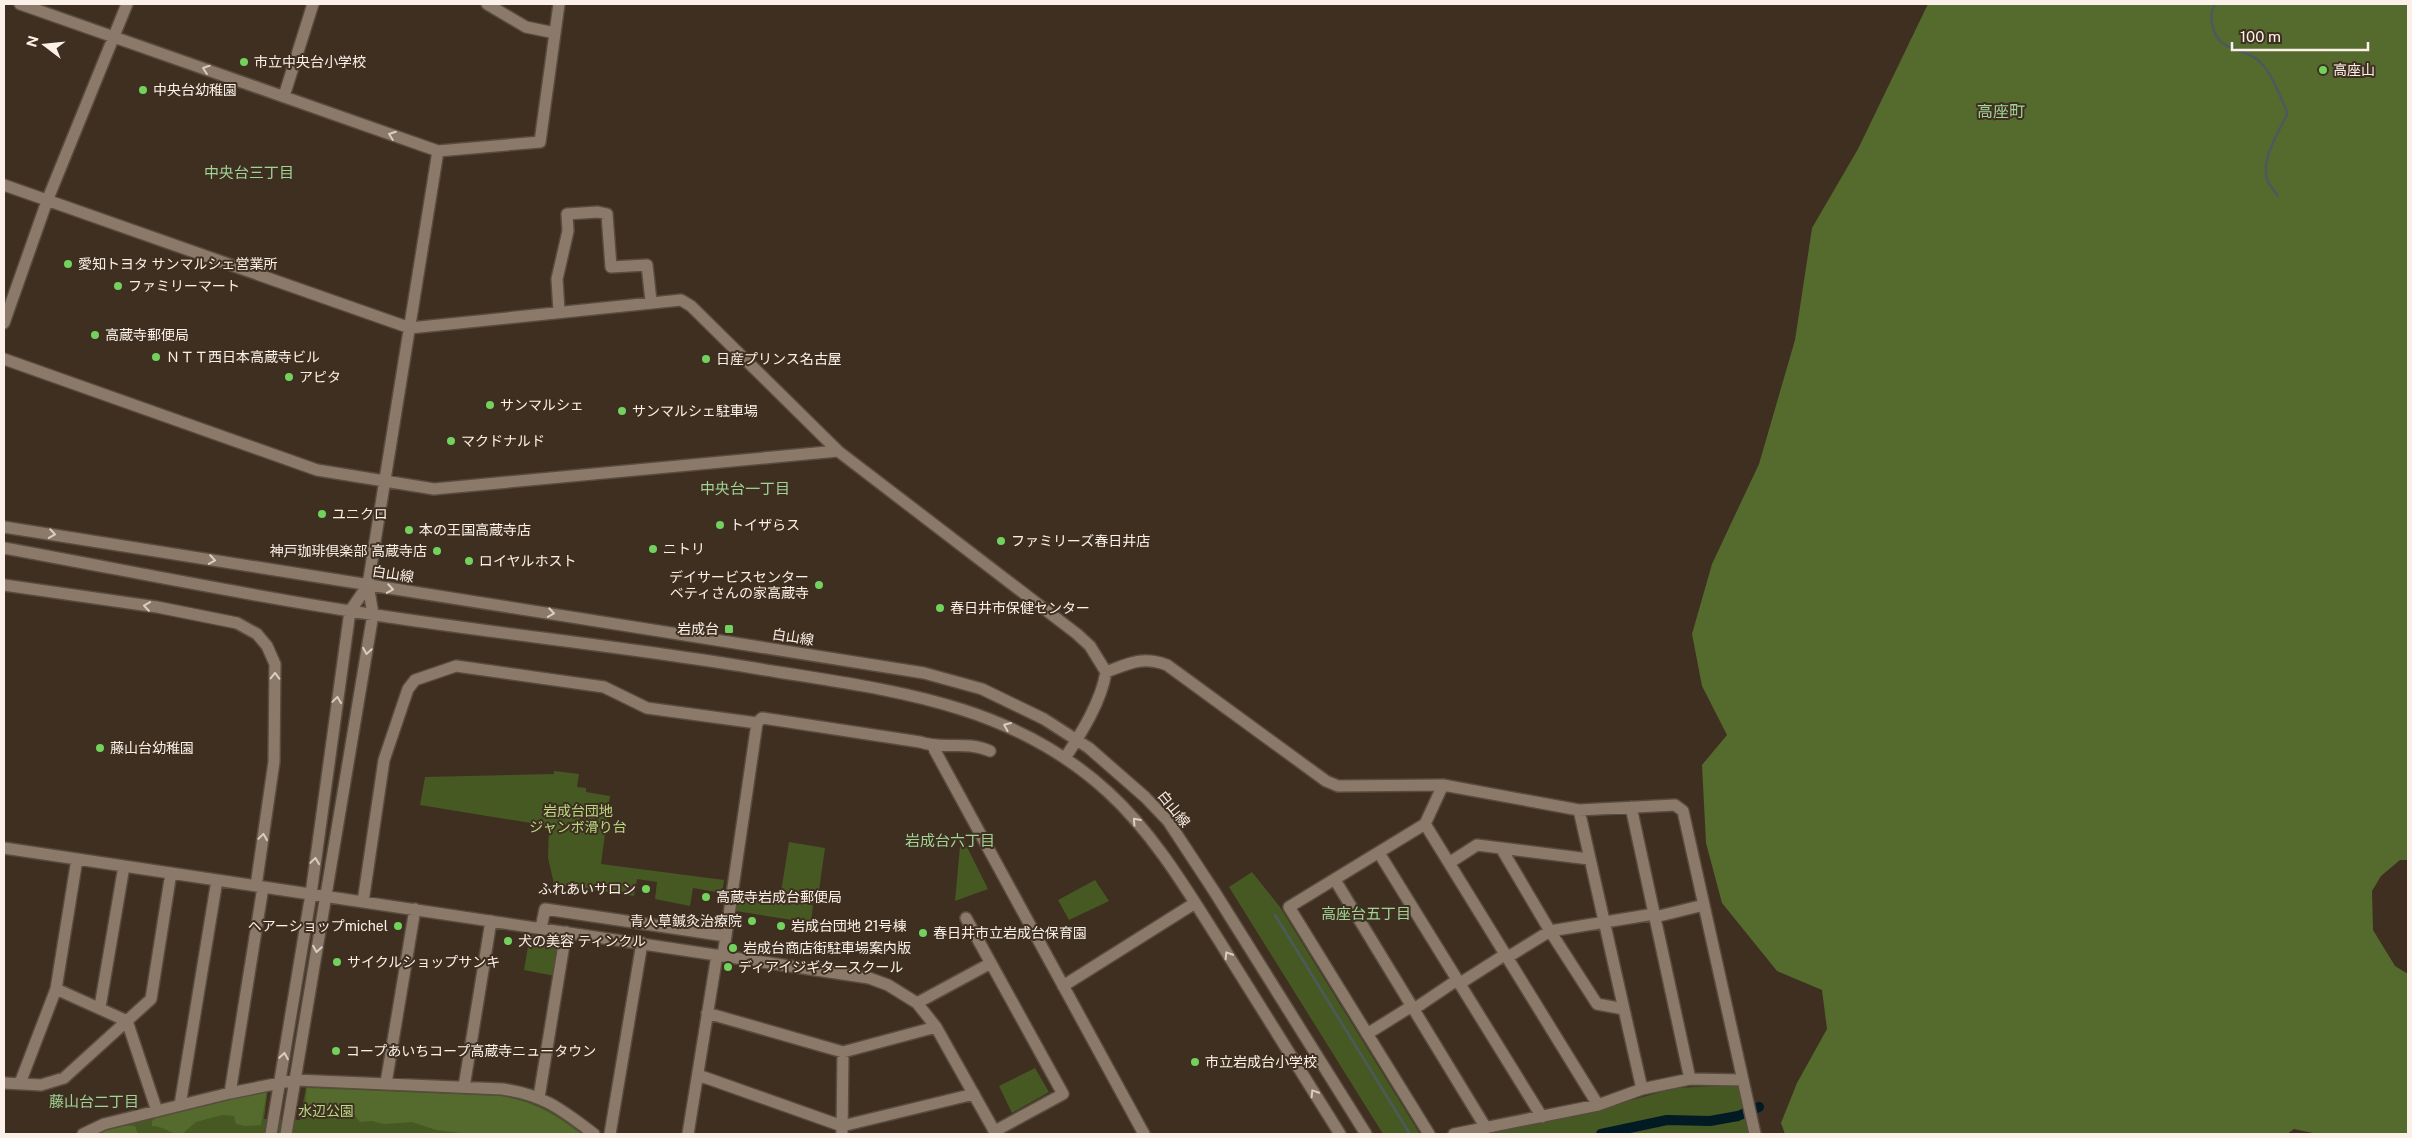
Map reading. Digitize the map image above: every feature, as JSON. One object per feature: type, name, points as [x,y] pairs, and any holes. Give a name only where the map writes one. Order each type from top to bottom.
[{"type":"street","points":[[20,4],[48,8],[114,36],[438,151],[540,142],[559,4]]},
{"type":"street","points":[[4,323],[47,200],[127,4]]},
{"type":"street","points":[[284,96],[313,4]]},
{"type":"street","points":[[487,4],[505,9],[526,27],[555,33]]},
{"type":"street","points":[[286,1134],[373,614],[368,585],[438,151]]},
{"type":"street","points":[[4,186],[410,328],[651,301],[681,300],[692,306],[838,451],[1077,634],[1090,646],[1106,672],[1103,688],[1078,739],[1066,758]]},
{"type":"street","points":[[559,311],[557,279],[568,231],[567,214],[598,212],[606,214],[611,267],[647,265],[651,301]]},
{"type":"street","points":[[4,359],[317,470],[434,489],[838,451]]},
{"type":"street","name":"白山線","points":[[4,527],[924,673],[991,693],[1017,704],[1078,739],[1121,774],[1168,821],[1366,1134]]},
{"type":"street","points":[[4,548],[350,611],[715,662],[918,696],[1007,725],[1036,739],[1066,758],[1108,792],[1147,833],[1195,903],[1340,1134]]},
{"type":"street","points":[[4,584],[157,608],[237,623],[257,634],[267,646],[275,664],[274,762],[230,1093]]},
{"type":"street","points":[[271,1134],[311,894],[350,611],[368,585]]},
{"type":"street","points":[[1106,672],[1137,660],[1152,660],[1167,665],[1326,781],[1338,786],[1443,785],[1579,810],[1675,806],[1683,811],[1755,1134]]},
{"type":"street","points":[[363,902],[384,760],[408,689],[415,680],[456,666],[604,687],[647,708],[757,724]]},
{"type":"street","points":[[688,1134],[707,1014],[726,936],[757,724],[762,718],[920,742],[933,747],[949,744],[982,748],[990,752]]},
{"type":"street","points":[[933,747],[1144,1134]]},
{"type":"street","points":[[1428,1134],[1289,907],[1425,824],[1443,785]]},
{"type":"street","points":[[1631,807],[1690,1079]]},
{"type":"street","points":[[1579,810],[1642,1089]]},
{"type":"street","points":[[1425,824],[1598,1105]]},
{"type":"street","points":[[1449,863],[1477,845],[1589,859]]},
{"type":"street","points":[[4,848],[869,978],[888,985],[917,1003],[936,1026],[995,1133],[1063,1094],[966,918]]},
{"type":"street","points":[[1501,848],[1550,931],[1597,1004],[1624,1008]]},
{"type":"street","points":[[1379,853],[1542,1116]]},
{"type":"street","points":[[20,1083],[56,989],[78,859]]},
{"type":"street","points":[[100,1008],[124,866]]},
{"type":"street","points":[[4,1083],[41,1085],[64,1078],[151,999],[171,873]]},
{"type":"street","points":[[180,1105],[217,880]]},
{"type":"street","points":[[1335,880],[1486,1128]]},
{"type":"street","points":[[1063,986],[1195,903]]},
{"type":"street","points":[[1367,1034],[1550,931],[1654,915],[1704,905]]},
{"type":"street","points":[[386,1083],[415,909]]},
{"type":"street","points":[[541,928],[545,909],[726,936]]},
{"type":"street","points":[[464,1087],[491,921]]},
{"type":"street","points":[[540,1097],[566,932]]},
{"type":"street","points":[[610,1134],[642,943]]},
{"type":"street","points":[[917,1003],[992,963]]},
{"type":"street","points":[[56,989],[128,1021],[156,1111]]},
{"type":"street","points":[[707,1014],[843,1052],[936,1026]]},
{"type":"street","points":[[842,1130],[843,1052]]},
{"type":"street","points":[[698,1075],[842,1130],[974,1094]]},
{"type":"street","points":[[1454,1134],[1598,1105],[1642,1089],[1690,1079],[1743,1080]]},
{"type":"street","points":[[83,1134],[104,1124],[230,1093],[296,1080],[502,1088],[540,1097],[594,1134]]},
{"type":"green space","points":[[1928,4],[2408,4],[2408,860],[2400,860],[2381,876],[2372,891],[2373,930],[2395,966],[2408,974],[2408,1134],[2318,1134],[2294,1129],[2287,1134],[1785,1134],[1781,1123],[1797,1083],[1827,1029],[1822,990],[1777,971],[1722,903],[1706,843],[1702,765],[1727,735],[1702,686],[1692,634],[1712,564],[1759,464],[1795,340],[1812,228],[1858,149]]},
{"type":"green space","name":"岩成台団地 ジャンボ滑り台","points":[[554,771],[579,774],[577,787],[586,788],[586,792],[610,796],[601,864],[724,880],[722,893],[693,888],[690,906],[655,899],[657,882],[637,879],[634,896],[554,884],[548,858],[549,826],[420,805],[425,777],[554,774]]},
{"type":"green space","points":[[961,835],[988,889],[955,901]]},
{"type":"green space","points":[[789,842],[825,848],[817,904],[780,898]]},
{"type":"green space","points":[[1252,872],[1280,907],[1420,1134],[1383,1134],[1229,887]]},
{"type":"green space","points":[[1095,880],[1109,901],[1069,920],[1058,900]]},
{"type":"green space","points":[[737,894],[813,905],[811,923],[736,911]]},
{"type":"green space","points":[[530,935],[560,939],[555,976],[524,970]]},
{"type":"green space","points":[[1035,1068],[1049,1092],[1012,1113],[999,1086]]},
{"type":"green space","points":[[1736,1085],[1740,1089],[1750,1134],[1485,1134],[1606,1107],[1676,1088]]},
{"type":"green space","name":"水辺公園","points":[[306,1087],[512,1097],[544,1108],[584,1134],[92,1134],[100,1130],[268,1088],[264,1119],[300,1120]]},
{"type":"green space","points":[[307,1088],[512,1098],[543,1109],[581,1134],[471,1134],[436,1130],[412,1122],[384,1124],[372,1121],[360,1122],[353,1113],[331,1105],[321,1111],[305,1107]]},
{"type":"green space","points":[[267,1090],[261,1125],[245,1126],[236,1124],[234,1116],[222,1115],[196,1122],[182,1134],[152,1126],[152,1121],[157,1117]]},
{"type":"green space","points":[[122,1125],[135,1126],[138,1134],[96,1134]]},
{"type":"waterway","points":[[2215,4],[2212,10],[2212,20],[2215,33],[2219,39],[2224,44],[2251,55],[2263,65],[2271,77],[2287,111],[2287,115],[2271,146],[2266,163],[2267,179],[2278,196]]},
{"type":"waterway","points":[[1275,915],[1410,1134]]},
{"type":"waterway","points":[[1601,1134],[1667,1120],[1710,1121],[1738,1116],[1759,1107]]},
{"type":"place","name":"市立中央台小学校","points":[[244,62]]},
{"type":"place","name":"高座山","points":[[2323,70]]},
{"type":"place","name":"中央台幼稚園","points":[[143,90]]},
{"type":"place","name":"愛知トヨタ サンマルシェ営業所","points":[[68,264]]},
{"type":"place","name":"ファミリーマート","points":[[118,286]]},
{"type":"place","name":"高蔵寺郵便局","points":[[95,335]]},
{"type":"place","name":"ＮＴＴ西日本高蔵寺ビル","points":[[156,357]]},
{"type":"place","name":"日産プリンス名古屋","points":[[706,359]]},
{"type":"place","name":"アピタ","points":[[289,377]]},
{"type":"place","name":"サンマルシェ","points":[[490,405]]},
{"type":"place","name":"サンマルシェ駐車場","points":[[622,411]]},
{"type":"place","name":"マクドナルド","points":[[451,441]]},
{"type":"place","name":"ユニクロ","points":[[322,514]]},
{"type":"place","name":"トイザらス","points":[[720,525]]},
{"type":"place","name":"本の王国高蔵寺店","points":[[409,530]]},
{"type":"place","name":"ファミリーズ春日井店","points":[[1001,541]]},
{"type":"place","name":"ニトリ","points":[[653,549]]},
{"type":"place","name":"神戸珈琲倶楽部 高蔵寺店","points":[[437,551]]},
{"type":"place","name":"ロイヤルホスト","points":[[469,561]]},
{"type":"place","name":"デイサービスセンター ベティさんの家高蔵寺","points":[[819,585]]},
{"type":"place","name":"春日井市保健センター","points":[[940,608]]},
{"type":"place","name":"岩成台","points":[[729,629]]},
{"type":"place","name":"藤山台幼稚園","points":[[100,748]]},
{"type":"place","name":"ふれあいサロン","points":[[646,889]]},
{"type":"place","name":"高蔵寺岩成台郵便局","points":[[706,897]]},
{"type":"place","name":"青人草鍼灸治療院","points":[[752,921]]},
{"type":"place","name":"ヘアーショップmichel","points":[[398,926]]},
{"type":"place","name":"岩成台団地 21号棟","points":[[781,926]]},
{"type":"place","name":"春日井市立岩成台保育園","points":[[923,933]]},
{"type":"place","name":"犬の美容 ティンクル","points":[[508,941]]},
{"type":"place","name":"岩成台商店街駐車場案内版","points":[[733,948]]},
{"type":"place","name":"サイクルショップサンキ","points":[[337,962]]},
{"type":"place","name":"ディアイジギタースクール","points":[[728,967]]},
{"type":"place","name":"コープあいちコープ高蔵寺ニュータウン","points":[[336,1051]]},
{"type":"place","name":"市立岩成台小学校","points":[[1195,1062]]},
{"type":"district","name":"高座町","points":[[2001,111]]},
{"type":"district","name":"中央台三丁目","points":[[249,173]]},
{"type":"district","name":"中央台一丁目","points":[[745,489]]},
{"type":"district","name":"岩成台六丁目","points":[[950,841]]},
{"type":"district","name":"高座台五丁目","points":[[1366,914]]},
{"type":"district","name":"藤山台二丁目","points":[[94,1102]]}]
